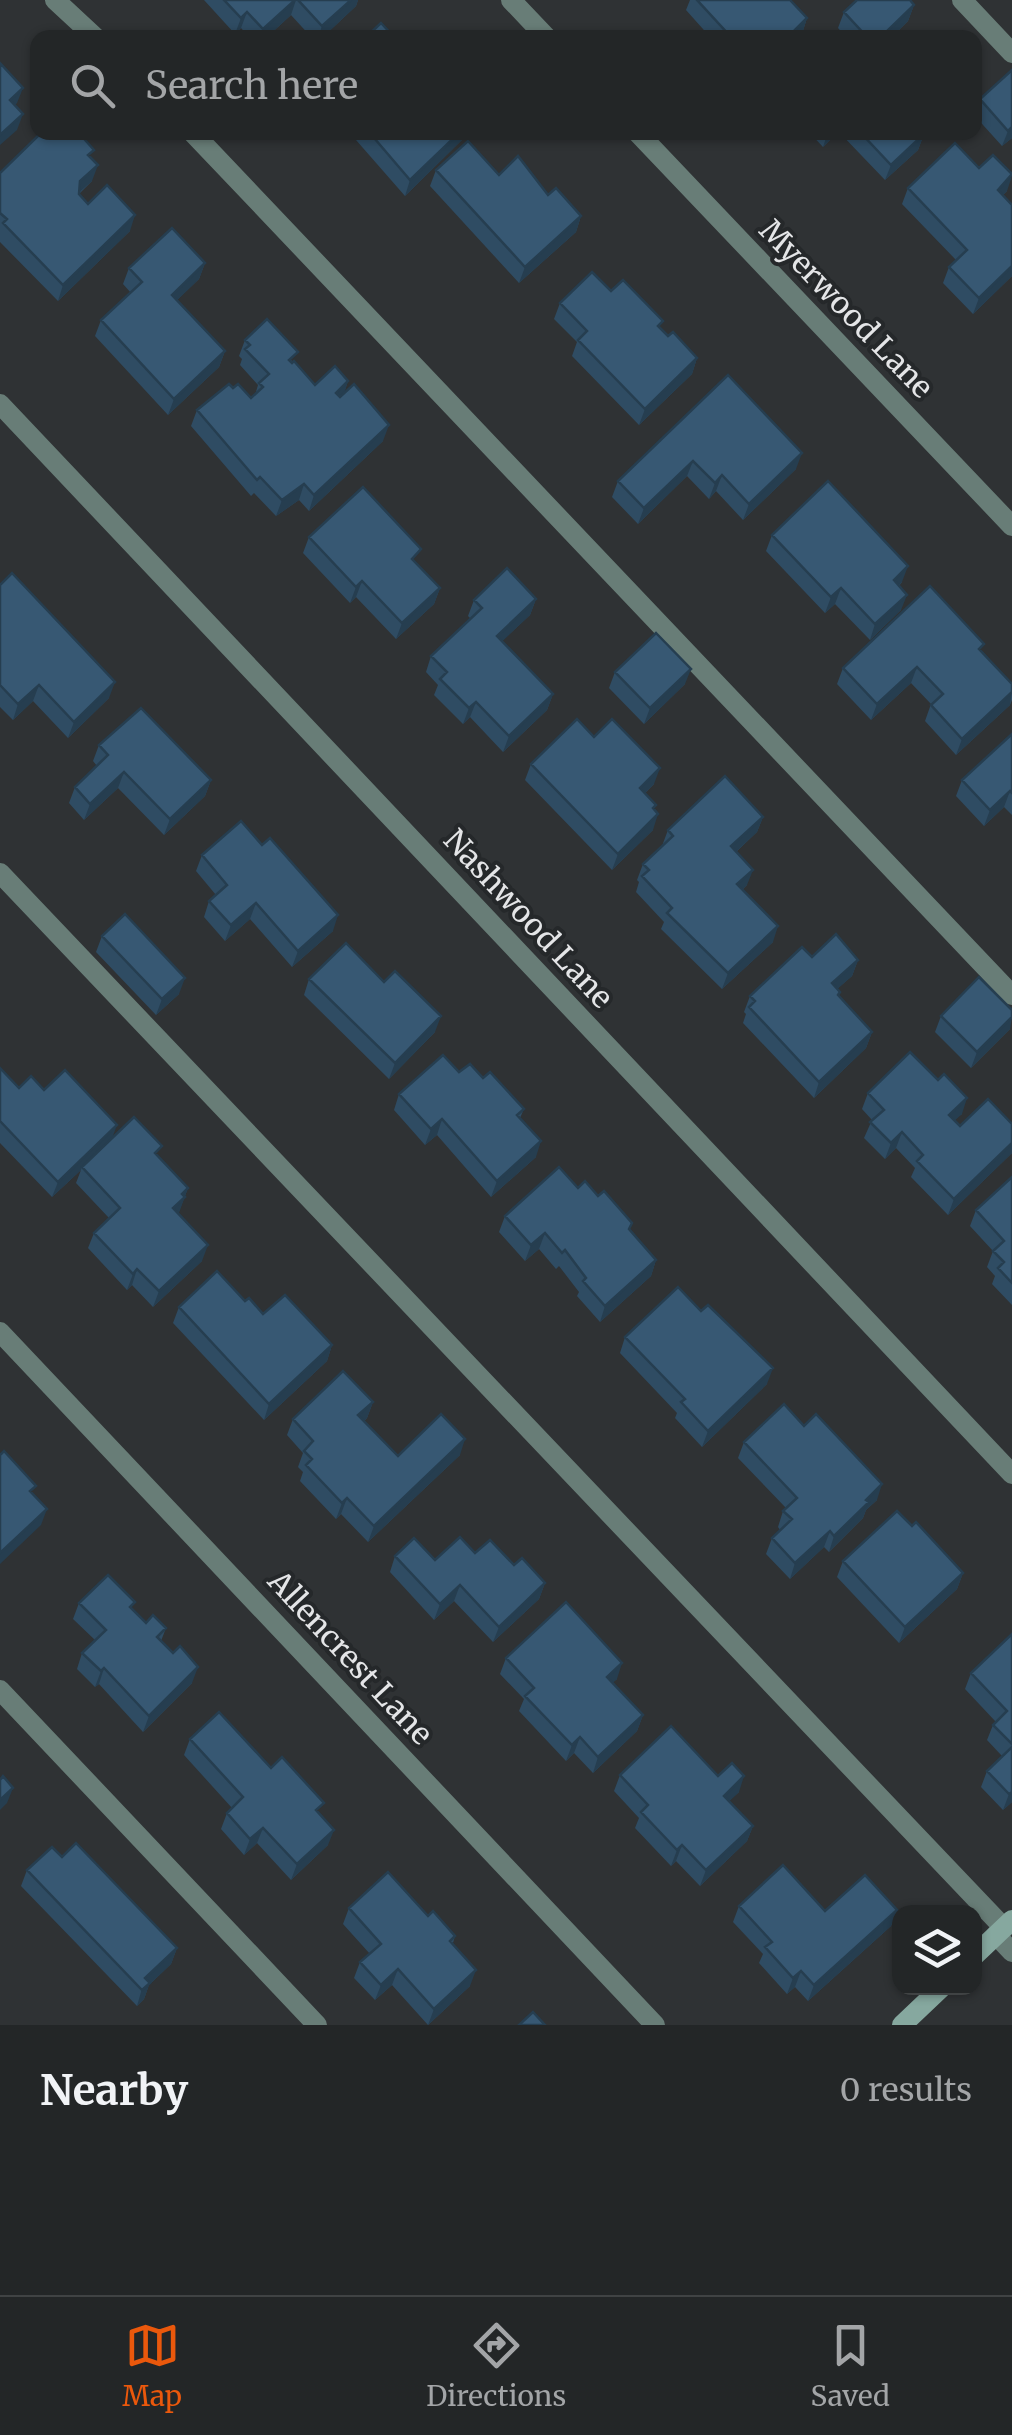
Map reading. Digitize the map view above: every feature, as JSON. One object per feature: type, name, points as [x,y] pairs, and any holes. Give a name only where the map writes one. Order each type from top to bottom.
[{"type":"street","points":[[54,0],[87,30]]},
{"type":"street","points":[[511,0],[539,30]]},
{"type":"street","points":[[962,0],[1012,53]]},
{"type":"street","points":[[200,140],[1012,995]]},
{"type":"street","name":"Myerwood Lane","points":[[645,140],[1012,526]]},
{"type":"street","name":"Nashwood Lane","points":[[0,404],[1012,1474]]},
{"type":"street","points":[[0,873],[1004,1928],[1012,1952]]},
{"type":"street","name":"Allencrest Lane","points":[[0,1332],[656,2025]]},
{"type":"street","points":[[0,1690],[318,2025]]},
{"type":"street","points":[[982,1949],[1004,1928]]},
{"type":"street","points":[[902,2025],[934,1995]]},
{"type":"building","points":[[224,0],[295,0],[263,29],[247,12],[241,18]]},
{"type":"building","points":[[298,0],[351,0],[322,26]]},
{"type":"building","points":[[697,0],[790,0],[807,18],[795,30],[725,30]]},
{"type":"building","points":[[857,0],[910,0],[914,5],[888,30],[861,30],[844,12]]},
{"type":"building","points":[[0,63],[23,88],[10,100],[23,114],[0,135]]},
{"type":"building","points":[[1012,70],[1012,127],[1008,131],[982,101]]},
{"type":"building","points":[[34,140],[85,140],[94,150],[88,155],[98,165],[80,181],[79,194],[88,204],[107,185],[135,215],[63,285],[3,223],[7,219],[0,213],[0,173]]},
{"type":"building","points":[[376,140],[452,140],[410,180]]},
{"type":"building","points":[[868,140],[918,140],[891,165]]},
{"type":"building","points":[[468,141],[499,175],[518,156],[548,195],[556,188],[581,216],[525,267],[436,170]]},
{"type":"building","points":[[955,143],[979,168],[993,155],[1012,174],[998,190],[1012,205],[1012,266],[979,298],[949,267],[967,250],[908,188]]},
{"type":"building","points":[[172,228],[205,263],[172,295],[225,351],[174,399],[101,320],[142,282],[129,268]]},
{"type":"building","points":[[592,272],[611,291],[623,280],[663,321],[658,326],[668,336],[673,332],[697,358],[645,409],[578,340],[587,331],[560,303]]},
{"type":"building","points":[[267,319],[298,352],[289,360],[315,385],[335,366],[348,381],[336,393],[340,397],[354,384],[389,425],[314,495],[304,484],[282,500],[260,477],[257,480],[197,410],[229,384],[233,388],[238,384],[251,398],[263,387],[259,383],[269,374],[245,349],[250,345],[245,340]]},
{"type":"building","points":[[728,375],[802,453],[749,504],[722,475],[715,483],[693,461],[644,508],[618,481]]},
{"type":"building","points":[[828,481],[908,566],[894,580],[907,595],[875,624],[841,588],[831,597],[772,535]]},
{"type":"building","points":[[363,487],[421,549],[412,559],[440,588],[402,623],[362,581],[356,587],[309,537]]},
{"type":"building","points":[[507,568],[536,599],[497,636],[553,694],[509,736],[476,702],[469,708],[440,679],[447,672],[431,656],[482,608],[474,600]]},
{"type":"building","points":[[12,573],[115,682],[74,722],[39,685],[18,704],[0,685],[0,585]]},
{"type":"building","points":[[930,586],[984,644],[979,649],[1012,684],[1012,692],[962,739],[931,705],[943,694],[917,667],[877,704],[843,668]]},
{"type":"building","points":[[656,633],[691,669],[650,708],[615,672]]},
{"type":"building","points":[[141,708],[211,780],[170,819],[124,772],[90,804],[75,787],[108,755],[99,745]]},
{"type":"building","points":[[577,719],[594,737],[612,719],[660,768],[640,788],[656,805],[653,808],[658,814],[618,854],[531,764]]},
{"type":"building","points":[[1012,734],[1012,793],[990,810],[962,780]]},
{"type":"building","points":[[725,776],[763,817],[731,846],[753,870],[737,884],[778,926],[728,973],[667,913],[672,908],[642,876],[649,870],[643,864],[673,836],[668,830]]},
{"type":"building","points":[[241,821],[262,845],[270,838],[338,915],[298,951],[256,903],[231,925],[209,901],[227,885],[202,855]]},
{"type":"building","points":[[125,914],[185,978],[162,999],[102,936]]},
{"type":"building","points":[[836,934],[858,960],[832,983],[872,1032],[819,1082],[749,1007],[755,1001],[750,996],[802,947],[812,957]]},
{"type":"building","points":[[346,943],[384,982],[395,971],[441,1016],[395,1063],[309,979]]},
{"type":"building","points":[[979,977],[1012,1010],[1012,1017],[977,1052],[941,1016]]},
{"type":"building","points":[[910,1052],[938,1080],[944,1074],[967,1098],[949,1115],[960,1126],[988,1099],[1012,1124],[1012,1143],[954,1199],[917,1161],[923,1155],[902,1132],[891,1143],[870,1122],[884,1110],[868,1093]]},
{"type":"building","points":[[443,1055],[459,1072],[470,1064],[483,1078],[490,1072],[524,1109],[517,1115],[541,1141],[497,1181],[442,1119],[431,1129],[399,1094]]},
{"type":"building","points":[[0,1068],[19,1088],[31,1076],[44,1090],[65,1070],[117,1125],[58,1182],[0,1121]]},
{"type":"building","points":[[134,1117],[162,1146],[155,1153],[188,1188],[173,1208],[208,1245],[159,1291],[137,1269],[133,1274],[94,1233],[120,1208],[82,1167]]},
{"type":"building","points":[[559,1167],[578,1188],[585,1181],[598,1196],[604,1191],[632,1223],[629,1229],[656,1260],[605,1306],[583,1281],[586,1278],[565,1250],[562,1253],[545,1233],[531,1245],[505,1216]]},
{"type":"building","points":[[1012,1177],[1012,1283],[998,1268],[1004,1262],[993,1251],[1004,1241],[976,1210]]},
{"type":"building","points":[[217,1271],[263,1314],[285,1295],[332,1345],[269,1404],[179,1307]]},
{"type":"building","points":[[678,1287],[701,1311],[708,1305],[773,1368],[708,1431],[681,1402],[685,1399],[625,1337]]},
{"type":"building","points":[[343,1371],[373,1402],[358,1415],[398,1456],[441,1414],[465,1439],[374,1526],[347,1498],[342,1503],[306,1465],[312,1459],[304,1451],[313,1441],[293,1419]]},
{"type":"building","points":[[784,1404],[804,1426],[816,1414],[882,1484],[834,1536],[830,1531],[795,1563],[772,1538],[792,1519],[783,1511],[797,1498],[744,1442]]},
{"type":"building","points":[[4,1451],[36,1486],[30,1491],[47,1509],[0,1553],[0,1455]]},
{"type":"building","points":[[897,1511],[912,1526],[916,1522],[963,1573],[905,1627],[843,1561]]},
{"type":"building","points":[[460,1537],[475,1553],[490,1540],[514,1565],[522,1558],[545,1583],[499,1627],[460,1585],[440,1604],[395,1556],[414,1538],[435,1560]]},
{"type":"building","points":[[108,1575],[135,1602],[130,1607],[146,1623],[153,1615],[166,1628],[157,1637],[173,1653],[180,1646],[198,1667],[149,1716],[104,1668],[101,1671],[82,1653],[106,1630],[79,1603]]},
{"type":"building","points":[[566,1602],[622,1663],[607,1677],[643,1715],[598,1757],[580,1737],[572,1745],[525,1696],[534,1688],[506,1658]]},
{"type":"building","points":[[1012,1634],[1012,1744],[993,1725],[1007,1711],[971,1673]]},
{"type":"building","points":[[219,1712],[271,1768],[282,1757],[324,1803],[316,1810],[334,1830],[297,1864],[263,1828],[250,1839],[227,1813],[243,1797],[190,1739]]},
{"type":"building","points":[[671,1726],[718,1776],[732,1763],[744,1776],[724,1796],[753,1826],[706,1870],[682,1845],[677,1850],[641,1812],[648,1805],[620,1775]]},
{"type":"building","points":[[1012,1747],[1012,1792],[1009,1794],[987,1771]]},
{"type":"building","points":[[3,1776],[13,1788],[0,1800],[0,1780]]},
{"type":"building","points":[[76,1843],[177,1948],[145,1978],[150,1983],[142,1990],[27,1870],[52,1847],[62,1857]]},
{"type":"building","points":[[783,1865],[825,1911],[865,1875],[892,1905],[892,1915],[814,1985],[801,1971],[793,1978],[765,1947],[772,1942],[739,1906]]},
{"type":"building","points":[[388,1872],[428,1916],[433,1911],[455,1936],[450,1941],[476,1970],[434,2009],[398,1969],[381,1985],[360,1962],[381,1944],[349,1908]]},
{"type":"building","points":[[533,2012],[545,2025],[519,2025]]}]
